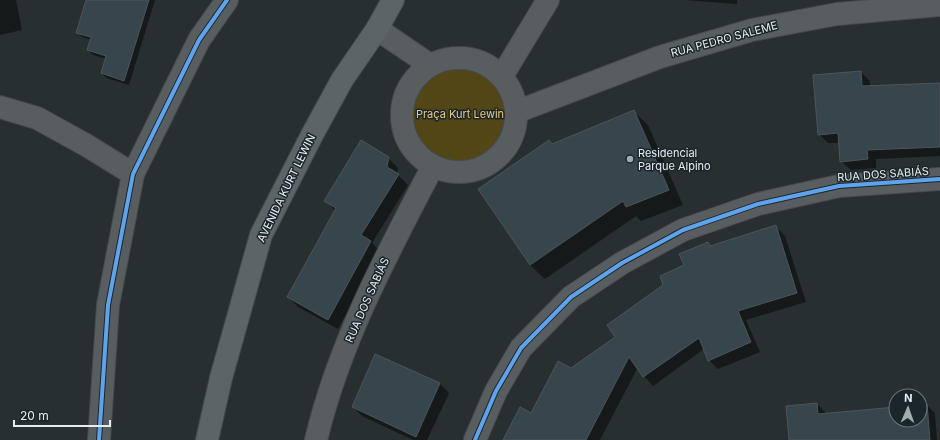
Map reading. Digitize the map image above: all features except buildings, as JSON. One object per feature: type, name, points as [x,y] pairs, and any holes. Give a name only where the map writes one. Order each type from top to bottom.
[{"type":"main road","name":"AVENIDA KURT LEWIN","points":[[207,440],[221,378],[261,235],[342,80],[376,29],[393,0]]},
{"type":"street","points":[[99,440],[108,305],[133,174],[199,40],[227,0]]},
{"type":"street","points":[[502,76],[548,0]]},
{"type":"street","name":"RUA PEDRO SALEME","points":[[516,112],[660,57],[752,30],[837,14],[940,5]]},
{"type":"street","points":[[376,29],[430,65]]},
{"type":"street","points":[[448,58],[468,58],[486,64],[502,76],[513,93],[516,112],[515,129],[508,145],[497,158],[483,167],[467,172],[450,171],[433,166],[419,156],[408,142],[402,125],[402,107],[407,90],[416,76],[430,65],[448,58]]},
{"type":"street","points":[[0,107],[37,118],[86,145],[133,174]]},
{"type":"street","name":"RUA DOS SABIÁS","points":[[316,440],[322,416],[349,337],[382,263],[433,166]]},
{"type":"street","name":"RUA DOS SABIÁS","points":[[475,440],[496,391],[521,348],[571,297],[622,263],[683,230],[758,204],[839,186],[940,179]]},
{"type":"green space","name":"Praça Kurt Lewin","points":[[460,67],[478,70],[493,81],[504,96],[507,114],[504,132],[493,147],[478,158],[460,161],[442,158],[427,147],[416,132],[413,114],[416,96],[427,81],[442,70]]},
{"type":"cycle path","points":[[99,440],[108,305],[133,174],[199,40],[227,0]]},
{"type":"cycle path","points":[[475,440],[496,391],[521,348],[571,297],[622,263],[683,230],[758,204],[839,186],[940,179]]},
{"type":"place","name":"Residencial Parque Alpino","points":[[630,159]]}]
